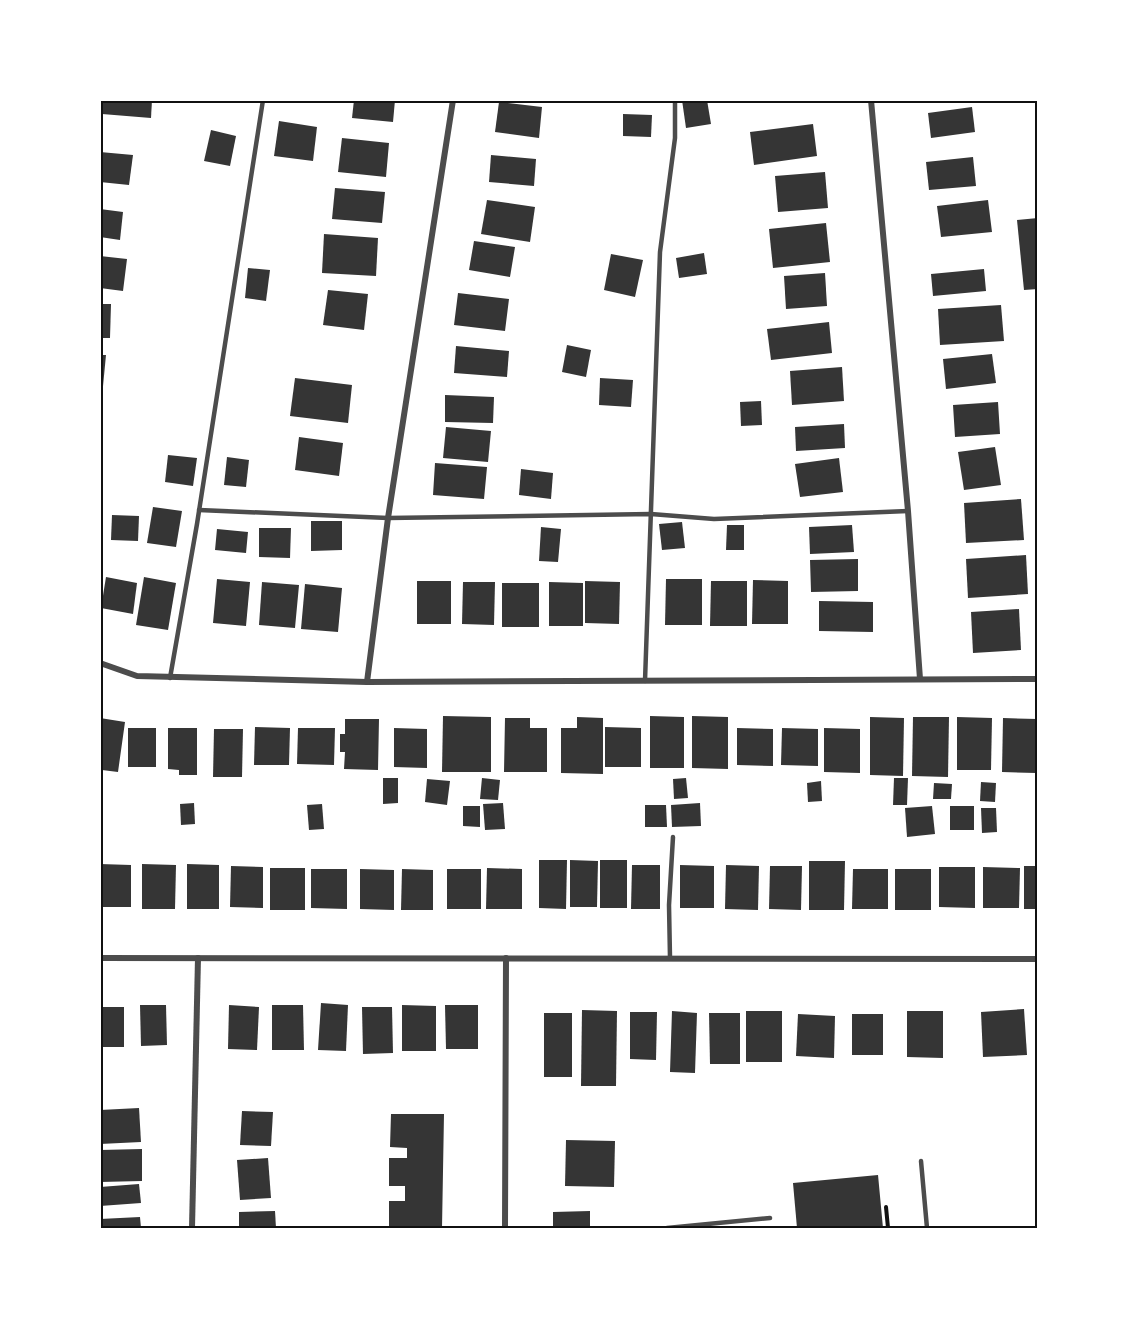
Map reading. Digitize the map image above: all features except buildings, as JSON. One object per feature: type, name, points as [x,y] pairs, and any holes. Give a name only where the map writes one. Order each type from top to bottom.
[{"type":"street","points":[[367,682],[388,518],[453,100]]},
{"type":"street","points":[[872,100],[908,511],[920,679]]},
{"type":"street","points":[[100,663],[136,676],[367,682],[1038,679]]},
{"type":"street","points":[[100,958],[1038,959]]},
{"type":"street","points":[[192,1228],[198,958]]},
{"type":"street","points":[[505,1228],[506,958]]},
{"type":"lane","points":[[170,678],[199,510],[263,100]]},
{"type":"lane","points":[[645,681],[660,252],[675,138],[675,100]]},
{"type":"lane","points":[[199,510],[388,518],[651,514],[714,519],[908,511]]},
{"type":"lane","points":[[670,958],[669,905],[673,837]]},
{"type":"lane","points":[[921,1161],[927,1228]]},
{"type":"lane","points":[[667,1228],[726,1226],[770,1218]]},
{"type":"path","points":[[886,1207],[888,1228]]}]
